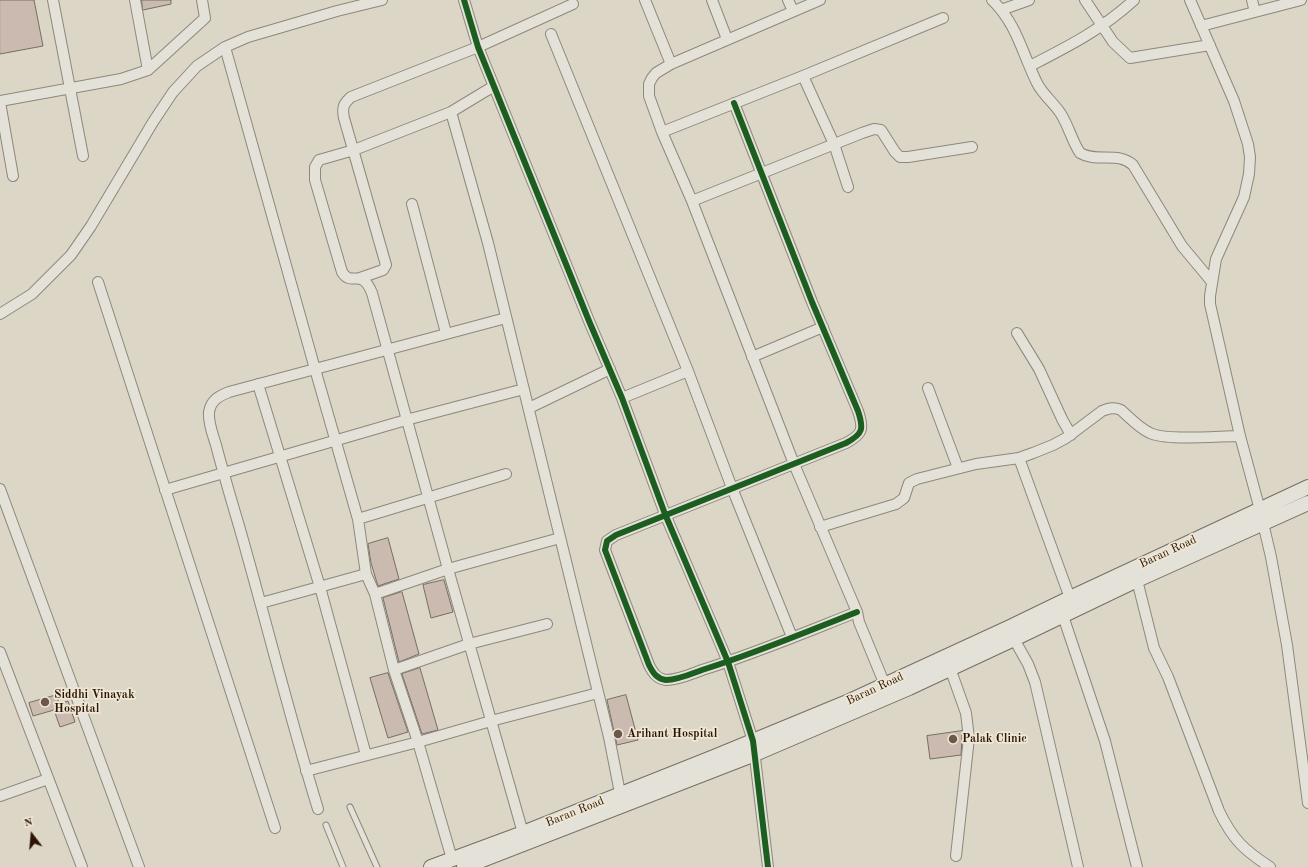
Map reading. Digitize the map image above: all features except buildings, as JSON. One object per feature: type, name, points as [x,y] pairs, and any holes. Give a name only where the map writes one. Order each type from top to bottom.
[{"type":"main road","name":"Baran Road","points":[[431,867],[523,833],[620,793],[754,748],[832,709],[1308,487]]},
{"type":"main road","name":"Baran Road","points":[[464,867],[950,668],[1063,616],[1136,580],[1308,503]]},
{"type":"street","points":[[53,0],[83,156]]},
{"type":"street","points":[[135,0],[148,70]]},
{"type":"street","points":[[13,176],[0,102],[121,79],[148,70],[205,18],[202,0]]},
{"type":"street","points":[[0,314],[32,294],[71,255],[91,226],[153,122],[173,92],[197,66],[225,47],[248,37],[274,28],[381,0]]},
{"type":"street","points":[[464,0],[478,47],[622,398],[665,514],[728,662],[754,748],[768,867]]},
{"type":"street","points":[[645,0],[671,64]]},
{"type":"street","points":[[712,0],[727,40]]},
{"type":"street","points":[[788,0],[793,11]]},
{"type":"street","points":[[820,0],[671,64],[656,73],[649,84],[649,96],[662,132],[692,201],[794,464],[857,612],[859,622],[885,685]]},
{"type":"street","points":[[992,0],[1009,20],[1019,37],[1038,84],[1066,122],[1074,142],[1080,152],[1090,157],[1119,157],[1134,165],[1182,246],[1212,282]]},
{"type":"street","points":[[1001,10],[1030,0]]},
{"type":"street","points":[[1085,0],[1113,42],[1130,58],[1210,45]]},
{"type":"street","points":[[1030,66],[1075,44],[1116,16],[1134,0]]},
{"type":"street","points":[[1190,0],[1234,101],[1248,144],[1250,157],[1249,174],[1244,198],[1216,259],[1210,304],[1240,436],[1271,557],[1287,645],[1308,803]]},
{"type":"street","points":[[1252,0],[1255,12]]},
{"type":"street","points":[[1201,26],[1301,0]]},
{"type":"street","points":[[494,86],[451,112],[354,150],[320,160],[317,163],[314,173],[315,180],[342,272],[345,277],[360,278],[383,270],[386,265],[354,150],[342,109],[345,103],[351,97],[478,47],[573,4]]},
{"type":"street","points":[[662,132],[943,18]]},
{"type":"street","points":[[550,34],[688,371],[732,488],[792,637]]},
{"type":"street","points":[[225,47],[358,519],[366,574],[375,594],[394,670],[418,742],[452,859]]},
{"type":"street","points":[[803,76],[834,144],[848,188]]},
{"type":"street","points":[[734,103],[760,173],[858,411],[862,430],[854,439],[616,535],[607,541],[605,546],[608,558],[649,665],[655,675],[667,680],[682,677],[728,662],[857,612]]},
{"type":"street","points":[[451,112],[488,244],[529,408],[609,737],[620,793]]},
{"type":"street","points":[[692,201],[869,130],[878,129],[884,134],[895,152],[900,157],[972,147]]},
{"type":"street","points":[[412,204],[446,334]]},
{"type":"street","points":[[360,278],[367,282],[372,293],[428,499],[523,833]]},
{"type":"street","points":[[98,282],[275,828]]},
{"type":"street","points":[[318,809],[306,771],[261,603],[210,424],[209,414],[211,404],[217,397],[223,394],[506,318]]},
{"type":"street","points":[[752,357],[823,327]]},
{"type":"street","points":[[1017,333],[1039,369],[1071,435]]},
{"type":"street","points":[[529,408],[610,370]]},
{"type":"street","points":[[622,398],[688,371]]},
{"type":"street","points":[[258,384],[320,587],[366,754]]},
{"type":"street","points":[[928,388],[958,468]]},
{"type":"street","points":[[165,490],[406,420],[524,389]]},
{"type":"street","points":[[820,527],[896,504],[902,500],[907,485],[913,481],[958,468],[1019,458],[1053,445],[1071,435],[1102,411],[1112,408],[1121,410],[1142,428],[1157,436],[1240,436]]},
{"type":"street","points":[[1019,458],[1070,598]]},
{"type":"street","points":[[358,519],[428,499],[506,474]]},
{"type":"street","points":[[0,489],[139,867]]},
{"type":"street","points":[[375,594],[448,569],[560,538]]},
{"type":"street","points":[[261,603],[366,574]]},
{"type":"street","points":[[1136,580],[1154,648],[1168,678],[1219,812],[1228,829],[1244,848],[1270,867]]},
{"type":"street","points":[[1063,616],[1105,741],[1137,867]]},
{"type":"street","points":[[394,670],[469,644],[547,624]]},
{"type":"street","points":[[1014,639],[1028,664],[1035,682],[1078,867]]},
{"type":"street","points":[[0,652],[82,867]]},
{"type":"street","points":[[950,668],[966,713],[969,738],[956,856]]},
{"type":"street","points":[[306,771],[598,693]]},
{"type":"street","points":[[0,796],[48,779]]},
{"type":"lane","points":[[350,807],[377,867]]},
{"type":"lane","points":[[326,825],[343,867]]},
{"type":"cycle path","points":[[464,0],[478,47],[589,321],[622,398],[665,514],[728,662],[753,741],[768,867]]},
{"type":"cycle path","points":[[734,103],[812,302],[858,411],[861,422],[861,430],[856,437],[846,443],[616,535],[607,541],[605,550],[649,665],[656,675],[666,680],[680,678],[741,657],[857,612]]},
{"type":"place","name":"Siddhi Vinayak Hospital","points":[[45,702]]},
{"type":"place","name":"Arihant Hospital","points":[[618,734]]},
{"type":"place","name":"Palak Clinic","points":[[953,739]]}]
